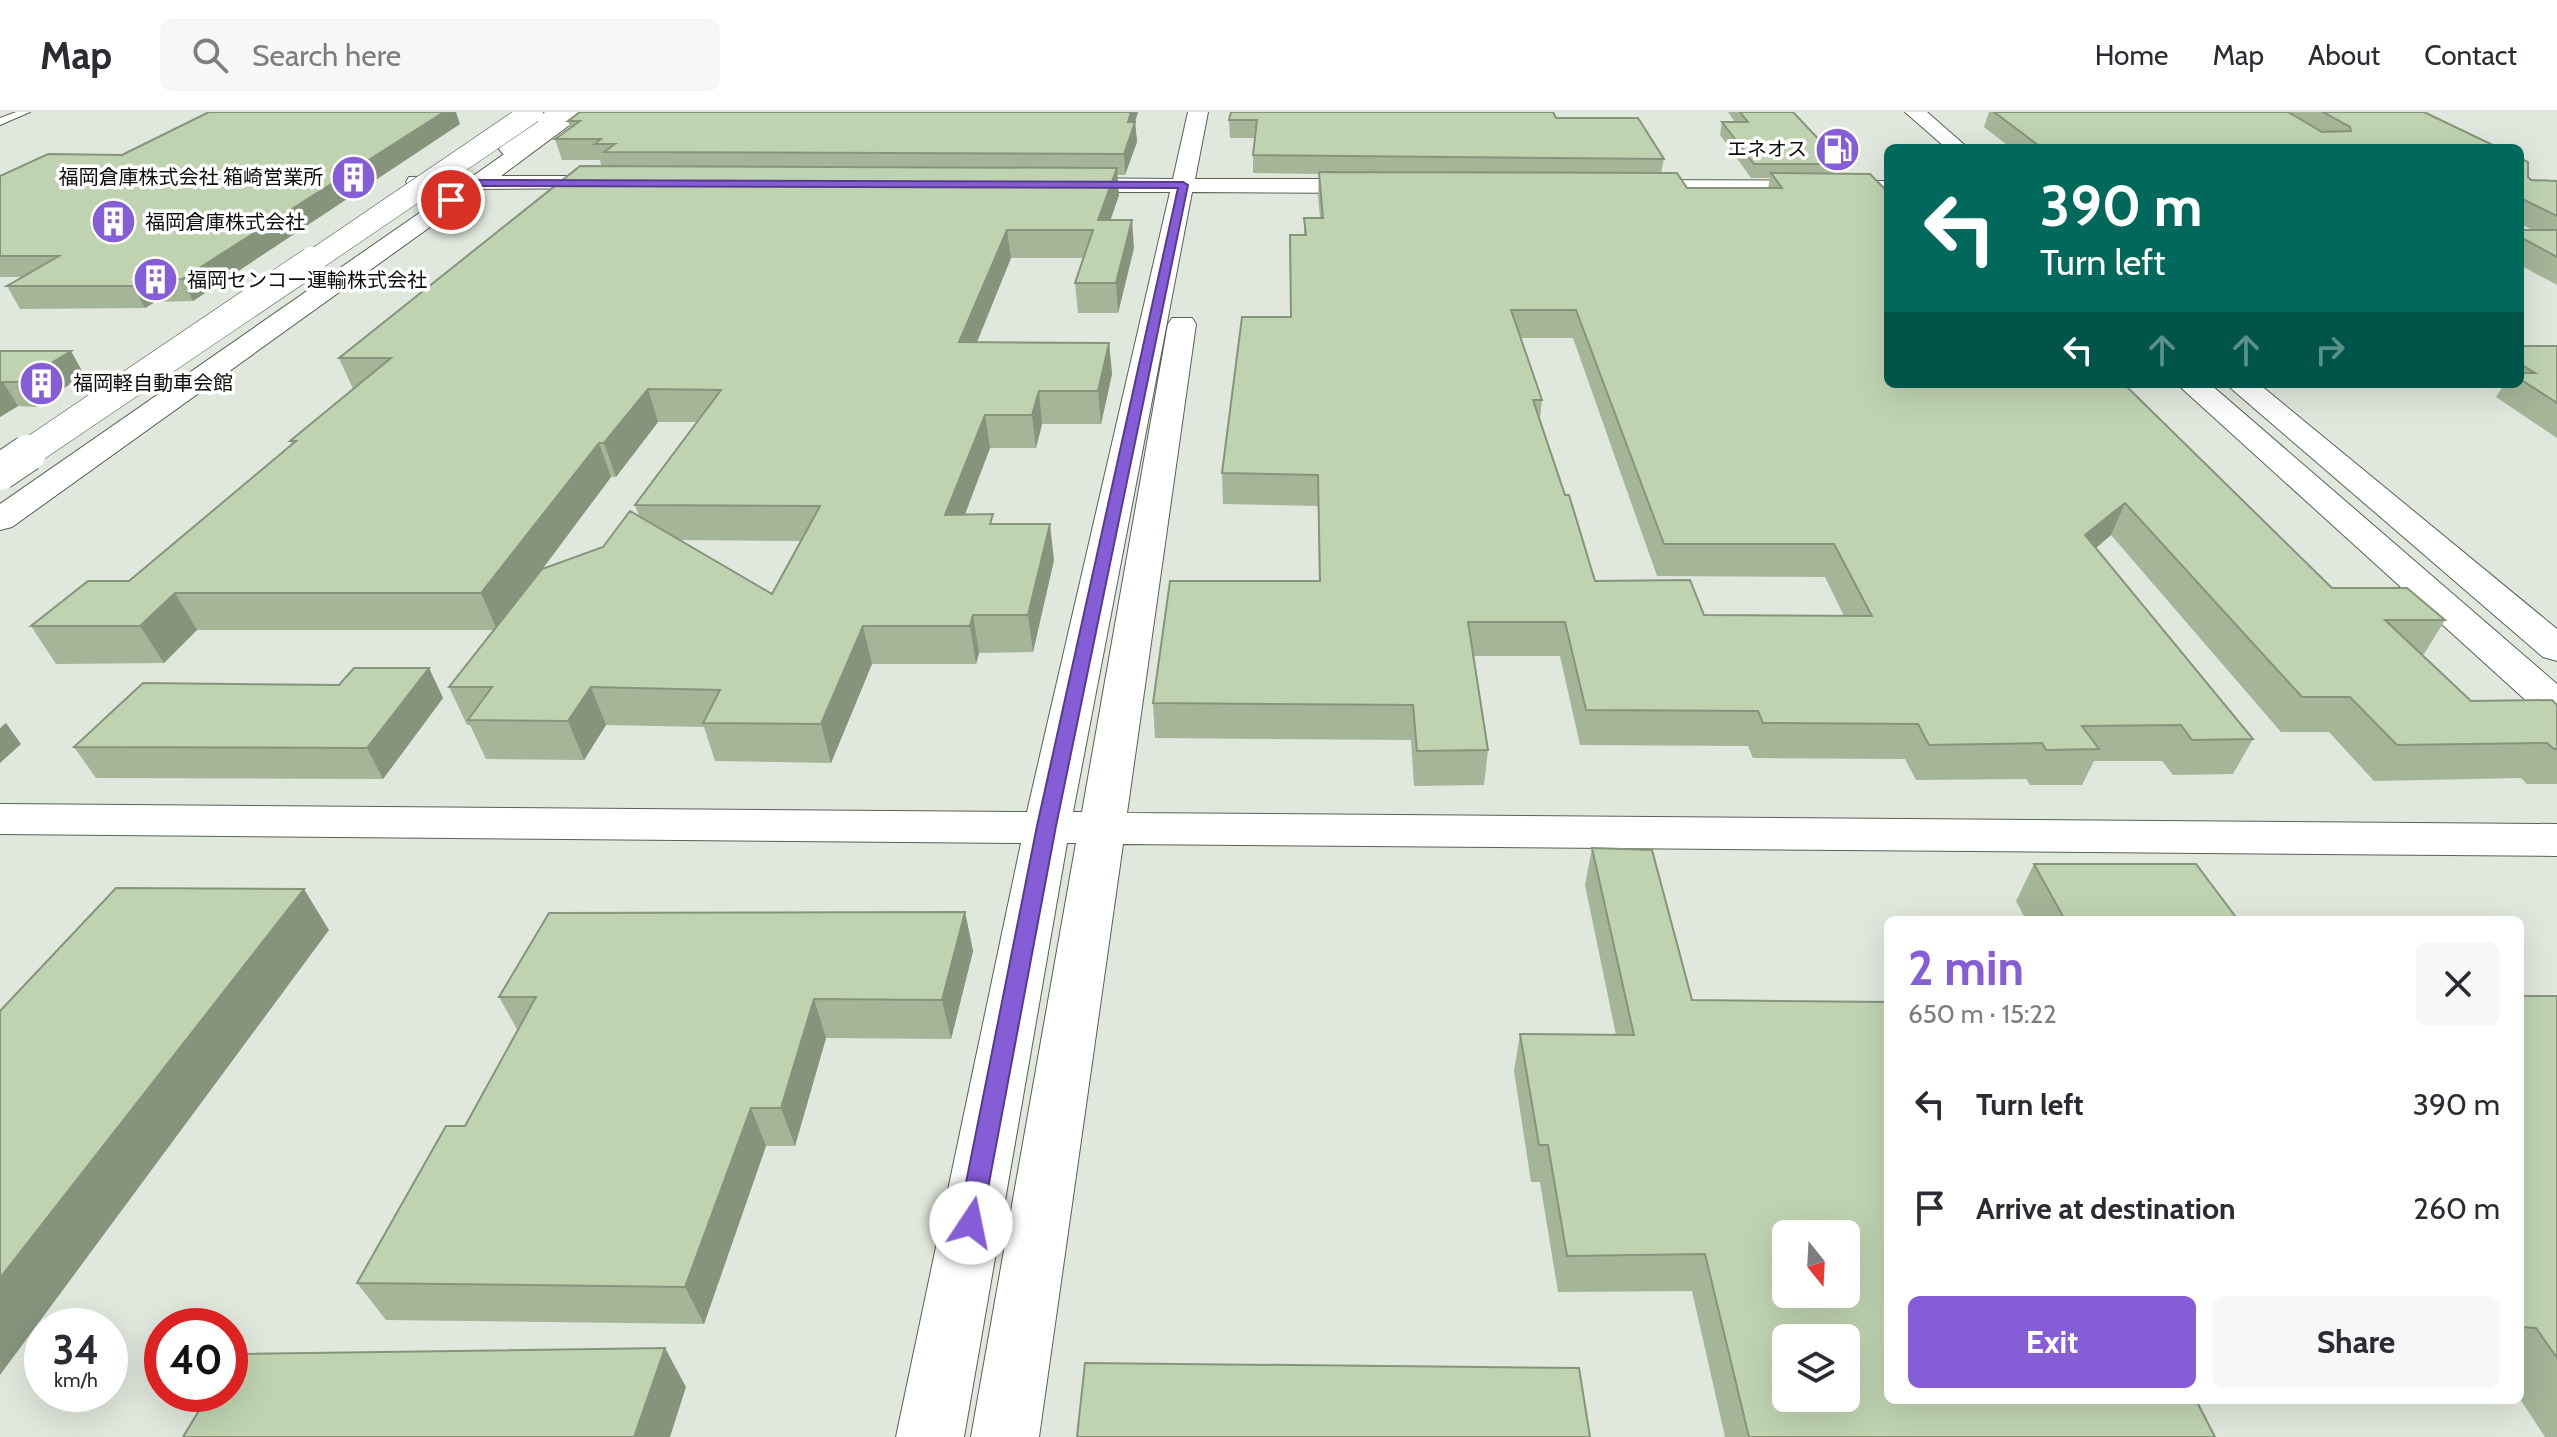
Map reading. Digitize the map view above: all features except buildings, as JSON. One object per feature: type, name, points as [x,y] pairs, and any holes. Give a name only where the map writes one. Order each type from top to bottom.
[{"type":"main road","points":[[0,464],[417,182],[528,112]]},
{"type":"main road","points":[[0,464],[528,112]]},
{"type":"main road","points":[[0,472],[528,112]]},
{"type":"main road","points":[[517,154],[509,149],[557,112]]},
{"type":"main road","points":[[0,520],[577,112]]},
{"type":"main road","points":[[1005,1437],[1101,827],[1194,185],[1198,112]]},
{"type":"main road","points":[[930,1437],[1047,826],[1194,185],[1216,112]]},
{"type":"main road","points":[[1915,112],[1953,144]]},
{"type":"main road","points":[[417,182],[634,183]]},
{"type":"main road","points":[[1042,185],[1395,186]]},
{"type":"main road","points":[[1602,187],[1884,188]]},
{"type":"main road","points":[[2197,388],[2557,706]]},
{"type":"main road","points":[[2246,388],[2557,649]]},
{"type":"main road","points":[[0,819],[2557,840]]},
{"type":"lane","points":[[0,122],[25,112]]},
{"type":"place","name":"エネオス","points":[[1838,149]]},
{"type":"place","name":"福岡倉庫株式会社 箱崎営業所","points":[[354,177]]},
{"type":"place","name":"福岡倉庫株式会社","points":[[114,222]]},
{"type":"place","name":"福岡センコー運輸株式会社","points":[[156,280]]},
{"type":"place","name":"福岡軽自動車会館","points":[[42,383]]},
{"type":"route","points":[[451,200],[477,183],[1183,185],[1047,826],[971,1223]]}]
